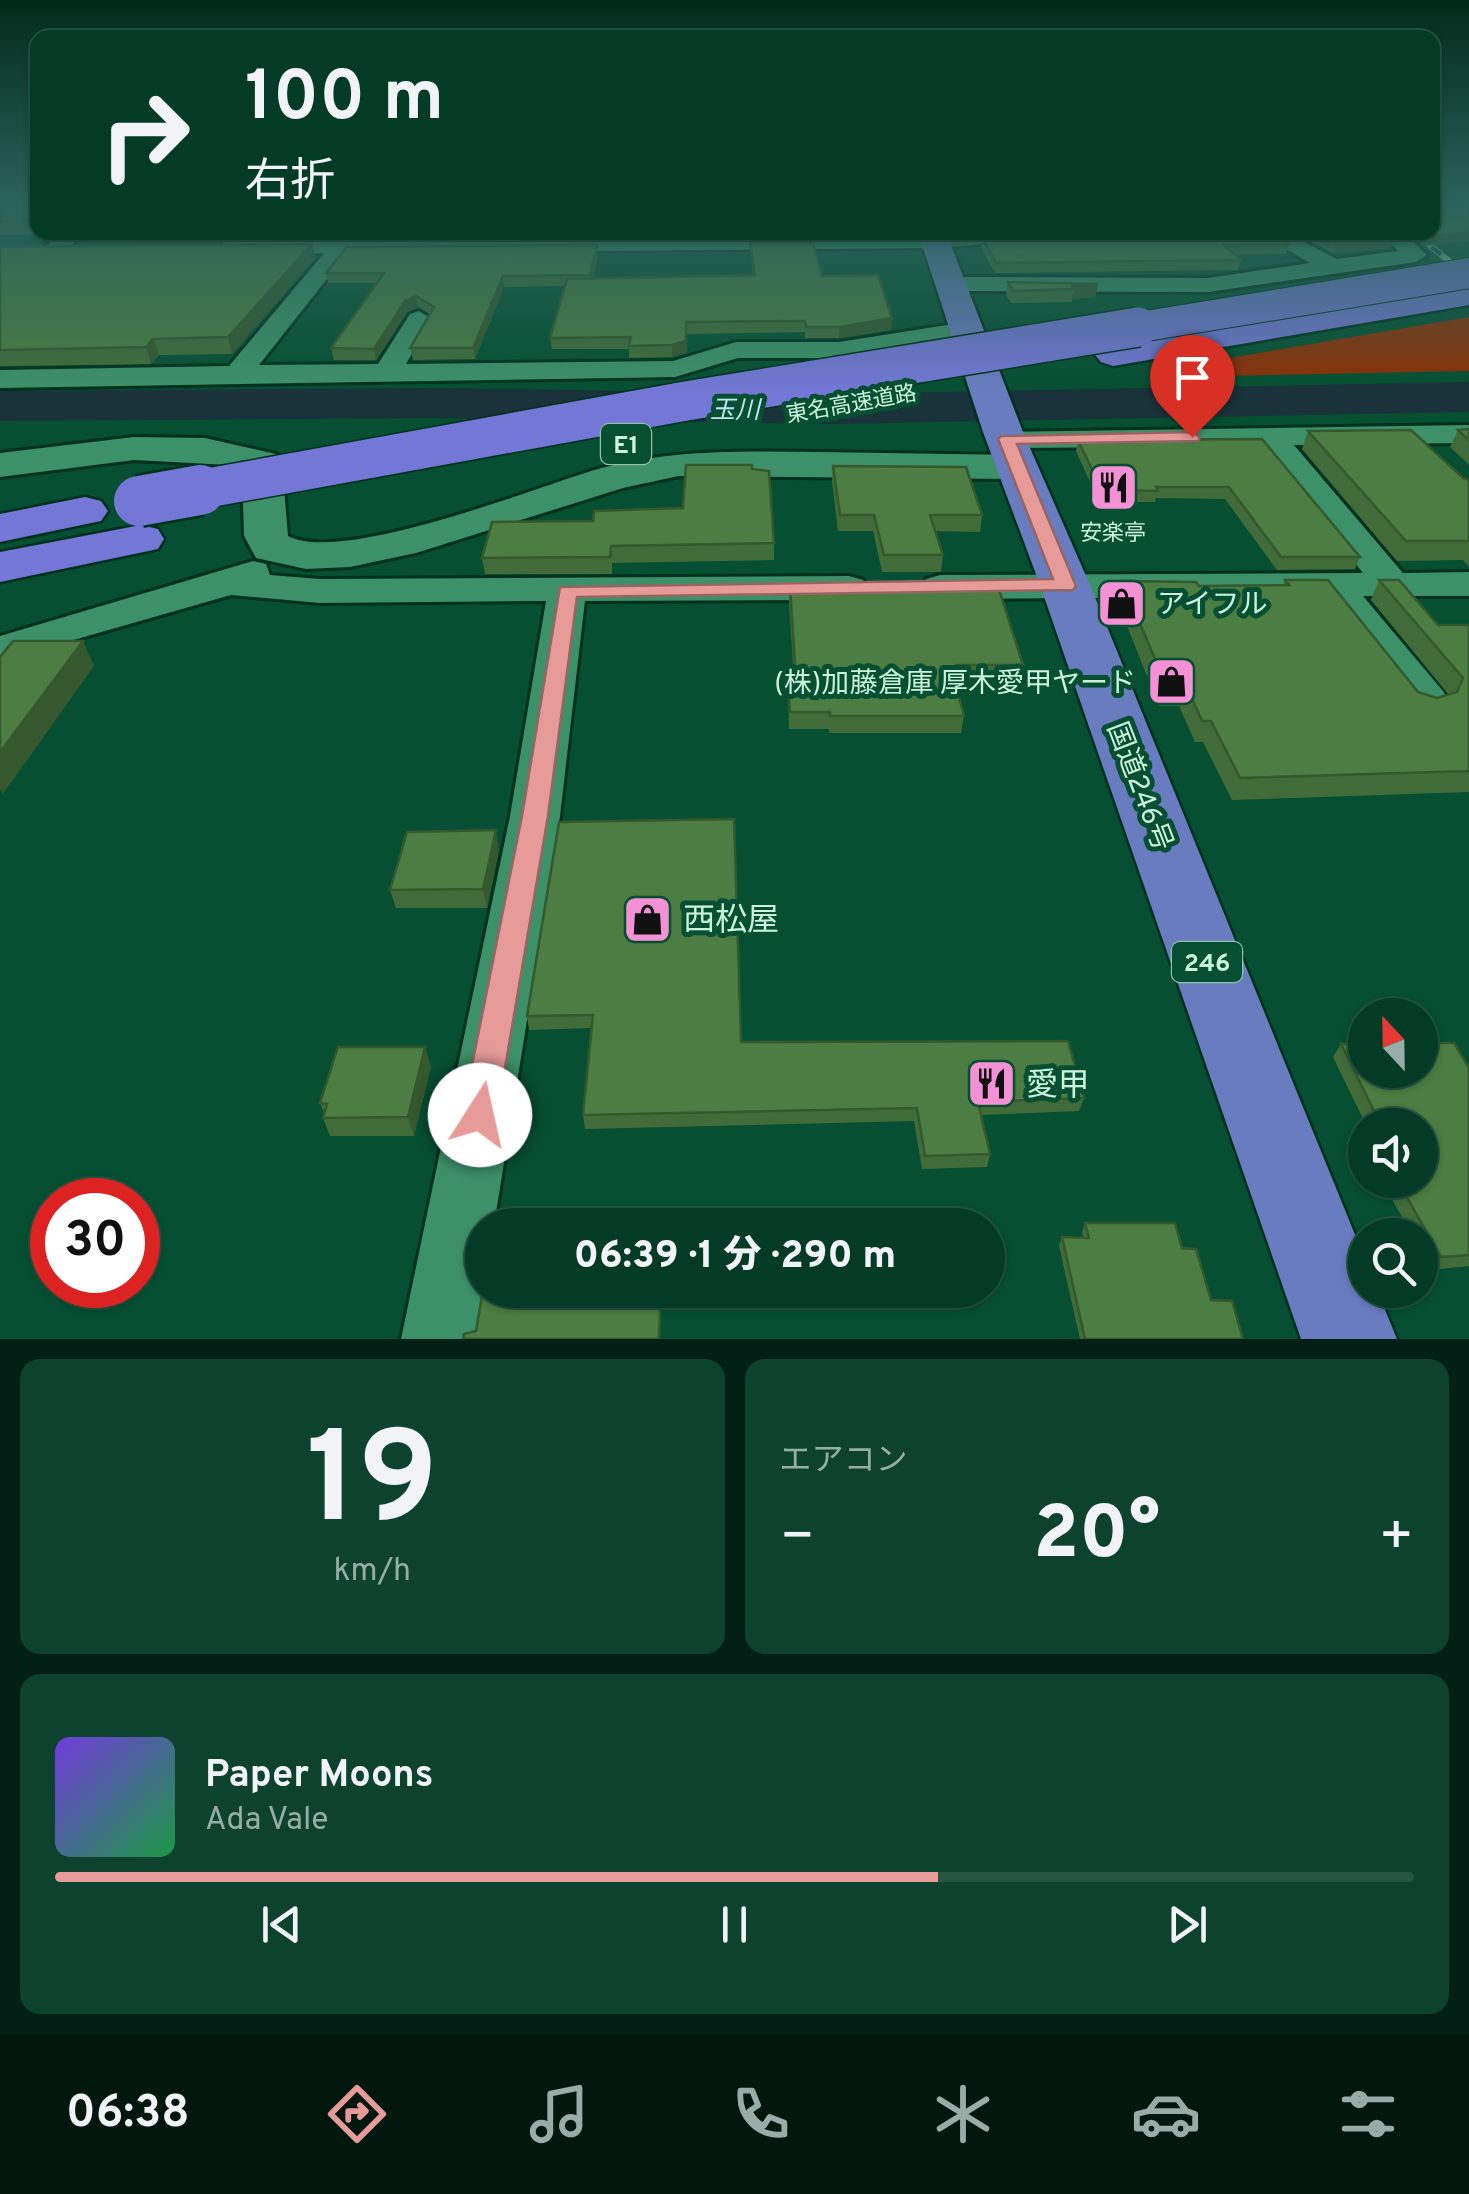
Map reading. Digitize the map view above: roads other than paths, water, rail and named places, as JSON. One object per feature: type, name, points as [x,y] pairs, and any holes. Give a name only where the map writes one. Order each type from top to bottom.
[{"type":"highway","name":"国道246号","points":[[943,266],[1350,1339]]},
{"type":"highway","name":"東名高速道路","points":[[0,567],[140,520],[705,398],[1469,273]]},
{"type":"highway","name":"東名高速道路","points":[[0,528],[140,520],[610,447],[1113,355],[1469,296]]},
{"type":"street","points":[[238,374],[327,266]]},
{"type":"street","points":[[949,284],[1208,284],[1338,266]]},
{"type":"street","points":[[386,373],[419,319]]},
{"type":"street","points":[[0,378],[675,369],[736,350],[839,350],[955,332],[963,323]]},
{"type":"street","points":[[0,649],[229,583],[286,555],[331,554],[433,535],[613,477],[676,465],[1009,446],[1269,436],[1469,434]]},
{"type":"street","points":[[1413,435],[1441,461]]},
{"type":"street","points":[[1269,436],[1392,584]]},
{"type":"street","points":[[0,464],[143,450],[243,454],[262,463],[266,536],[272,548],[286,555]]},
{"type":"street","points":[[229,583],[320,591],[1469,584]]},
{"type":"street","points":[[1332,584],[1427,701]]},
{"type":"street","points":[[438,1339],[535,816],[567,591]]},
{"type":"waterway","name":"玉川","points":[[0,406],[432,403],[838,409],[1469,397]]},
{"type":"railway","points":[[1456,266],[1469,277]]},
{"type":"place","name":"安楽亭","points":[[1113,488]]},
{"type":"place","name":"アイフル","points":[[1122,603]]},
{"type":"place","name":"(株)加藤倉庫 厚木愛甲ヤード","points":[[1171,682]]},
{"type":"place","name":"西松屋","points":[[648,919]]},
{"type":"place","name":"愛甲","points":[[991,1084]]}]
